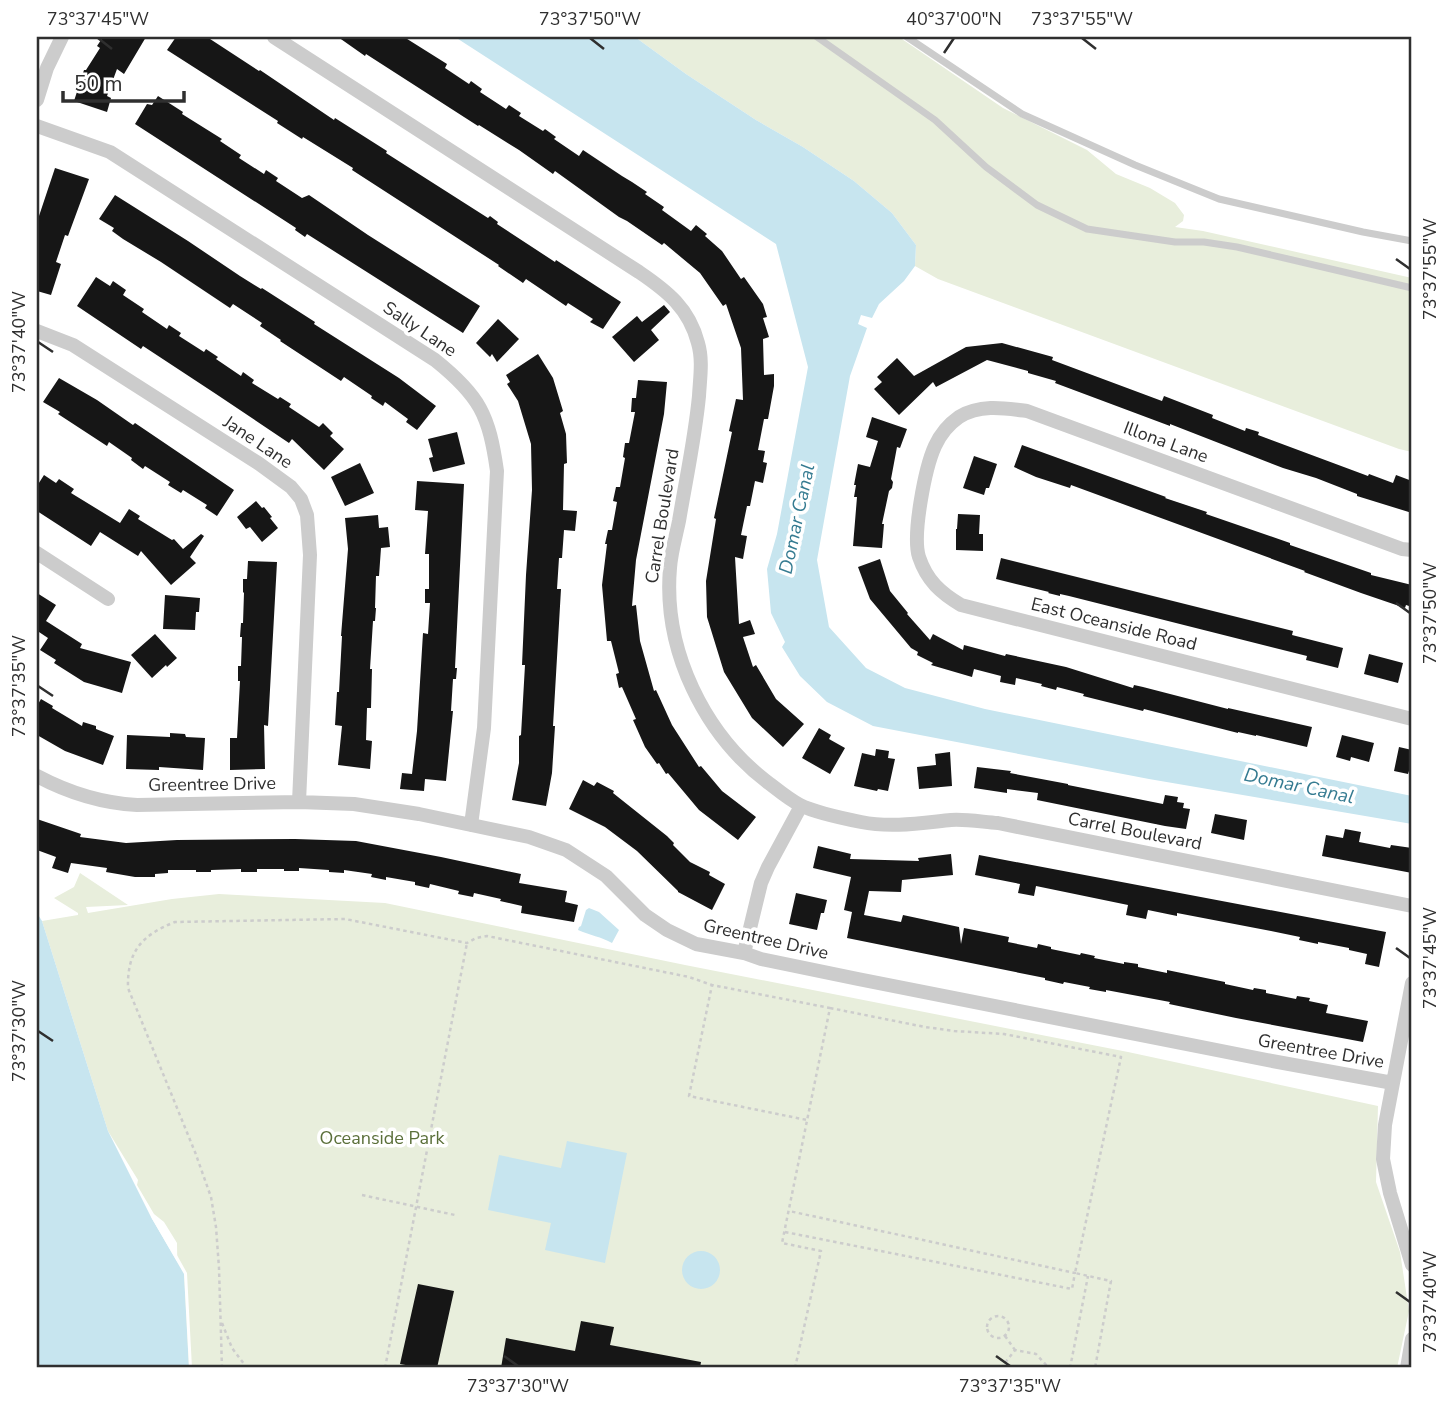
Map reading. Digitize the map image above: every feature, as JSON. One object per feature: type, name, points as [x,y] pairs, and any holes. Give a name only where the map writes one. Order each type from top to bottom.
[{"type":"street","points":[[37,100],[47,68],[62,37]]},
{"type":"street","name":"Carrel Boulevard","points":[[274,37],[639,272],[665,290],[685,313],[699,345],[701,365],[696,425],[670,566],[669,601],[677,645],[696,698],[730,747],[764,780],[801,806],[862,822],[881,825],[954,820],[998,823],[1412,906]]},
{"type":"street","name":"Sally Lane","points":[[37,127],[110,152],[435,360],[456,376],[477,401],[493,441],[496,471],[484,728],[471,825]]},
{"type":"street","name":"Jane Lane","points":[[37,331],[73,345],[258,463],[291,487],[301,499],[307,515],[310,555],[299,802]]},
{"type":"street","name":"Illona Lane","points":[[929,466],[945,429],[958,418],[981,409],[999,407],[1027,411],[1377,540],[1412,550]]},
{"type":"street","name":"East Oceanside Road","points":[[929,466],[916,536],[919,557],[931,581],[943,594],[961,605],[1412,719]]},
{"type":"street","points":[[37,553],[108,599]]},
{"type":"street","name":"Greentree Drive","points":[[37,776],[85,797],[116,803],[354,804],[528,836],[566,850],[606,876],[645,915],[667,930],[696,944],[858,979],[1393,1083]]},
{"type":"street","points":[[744,953],[761,883],[801,806]]},
{"type":"street","points":[[1412,984],[1385,1125],[1383,1159],[1390,1193],[1412,1265]]},
{"type":"street","points":[[1408,1368],[1412,1339]]},
{"type":"lane","points":[[817,37],[935,120],[986,167],[1037,205],[1087,229],[1175,242],[1204,242],[1237,247],[1412,288]]},
{"type":"lane","points":[[907,37],[1022,114],[1219,199],[1412,241]]},
{"type":"path","points":[[222,1368],[216,1227],[211,1197],[128,988],[127,971],[131,956],[155,930],[175,922],[345,919],[467,943],[487,936],[830,1009],[925,1027],[1004,1034],[1121,1057],[1072,1289],[785,1233]]},
{"type":"path","points":[[383,1368],[387,1363],[467,943]]},
{"type":"path","points":[[712,985],[689,1096],[807,1120]]},
{"type":"path","points":[[795,1368],[821,1251],[782,1243],[830,1009]]},
{"type":"path","points":[[362,1195],[455,1215]]},
{"type":"path","points":[[789,1211],[1111,1281],[1095,1368]]},
{"type":"path","points":[[1070,1368],[1088,1276]]},
{"type":"path","points":[[998,1316],[1005,1319],[1009,1329],[1005,1335],[999,1338],[989,1334],[987,1324],[991,1319],[998,1316]]},
{"type":"path","points":[[220,1320],[232,1348],[247,1368]]},
{"type":"path","points":[[1005,1335],[1015,1350],[1036,1354],[1049,1368]]},
{"type":"path","points":[[1001,1368],[1015,1350]]},
{"type":"green space","points":[[635,37],[899,37],[1003,108],[1087,150],[1116,174],[1150,188],[1175,203],[1184,215],[1183,221],[1175,227],[1412,278],[1412,452],[938,279],[915,266],[916,245],[892,213],[854,181],[686,74]]},
{"type":"green space","name":"Oceanside Park","points":[[80,873],[128,905],[86,907],[88,913],[219,894],[385,903],[1128,1052],[1378,1106],[1376,1182],[1400,1252],[1409,1311],[1397,1368],[179,1368],[177,1243],[164,1222],[154,1214],[137,1185],[138,1180],[108,1131],[42,921],[78,915],[54,898],[74,887]]},
{"type":"water","name":"Domar Canal","points":[[455,37],[635,37],[686,74],[854,181],[892,213],[916,245],[915,266],[904,281],[879,304],[872,318],[861,315],[858,324],[867,328],[850,376],[817,560],[829,627],[866,668],[905,688],[985,709],[1412,796],[1412,824],[1149,779],[873,726],[827,702],[800,676],[782,647],[785,642],[771,613],[767,569],[777,534],[808,367],[776,244]]},
{"type":"water","points":[[589,908],[599,912],[619,930],[612,943],[578,930]]},
{"type":"water","points":[[37,913],[42,921],[108,1131],[151,1217],[184,1273],[189,1368],[37,1368]]},
{"type":"water","points":[[567,1141],[627,1153],[605,1263],[545,1250],[551,1223],[488,1210],[499,1155],[561,1168]]},
{"type":"water","points":[[701,1251],[715,1256],[720,1270],[715,1284],[701,1289],[687,1284],[682,1270],[687,1256]]},
{"type":"pier","points":[[151,1217],[158,1221],[187,1273],[192,1368],[189,1368],[184,1274]]},
{"type":"building","points":[[103,37],[146,37],[124,74],[117,69],[107,96],[111,98],[107,112],[74,101],[84,70],[100,48],[97,46]]},
{"type":"building","points":[[176,37],[207,37],[621,302],[603,329],[590,322],[593,319],[568,303],[566,306],[526,279],[523,283],[352,170],[353,168],[303,137],[302,139],[167,50]]},
{"type":"building","points":[[338,37],[404,37],[447,64],[445,68],[469,84],[471,81],[482,89],[480,92],[506,109],[509,105],[521,113],[519,116],[543,131],[545,129],[556,137],[554,139],[579,156],[583,150],[647,192],[645,194],[664,207],[662,210],[691,231],[696,225],[722,251],[741,279],[744,277],[763,304],[767,317],[763,318],[769,337],[763,339],[764,375],[774,374],[768,419],[764,419],[758,450],[765,451],[763,462],[767,463],[763,483],[755,481],[750,506],[747,506],[741,535],[747,536],[743,559],[735,557],[739,624],[750,620],[755,634],[743,637],[753,667],[756,665],[776,699],[804,724],[783,747],[752,718],[724,672],[707,617],[706,581],[716,519],[714,518],[736,399],[743,400],[741,348],[726,304],[723,306],[700,273],[664,243],[662,245],[555,171],[553,174]]},
{"type":"building","points":[[158,96],[222,139],[220,141],[241,155],[239,158],[264,174],[266,170],[278,178],[276,181],[302,198],[309,195],[480,306],[463,333],[307,234],[305,237],[295,230],[296,228],[135,124],[147,104],[152,105]]},
{"type":"building","points":[[55,168],[89,179],[56,262],[61,264],[51,295],[37,291],[37,222]]},
{"type":"building","points":[[115,195],[315,322],[314,324],[399,378],[436,406],[417,430],[406,422],[408,419],[385,402],[383,406],[344,377],[341,381],[280,341],[260,326],[262,323],[233,304],[230,308],[123,239],[112,231],[114,228],[99,219]]},
{"type":"building","points":[[96,277],[110,286],[113,281],[126,290],[123,295],[144,309],[142,312],[167,329],[169,325],[181,333],[179,336],[204,352],[206,349],[241,376],[243,372],[254,380],[252,383],[291,404],[289,407],[319,427],[323,423],[333,433],[330,436],[344,449],[324,470],[292,439],[289,443],[143,346],[141,349],[77,306]]},
{"type":"building","points":[[664,305],[670,312],[651,330],[659,340],[634,362],[612,337],[637,316],[642,322]]},
{"type":"building","points":[[498,319],[519,339],[497,362],[492,354],[490,357],[476,343]]},
{"type":"building","points":[[1002,343],[1053,357],[1052,360],[1162,401],[1164,396],[1245,431],[1246,428],[1259,432],[1258,435],[1368,476],[1369,474],[1393,483],[1396,475],[1412,481],[1412,513],[1357,496],[1316,478],[1055,383],[1056,381],[987,360],[936,387],[933,382],[899,415],[874,389],[882,382],[877,377],[897,358],[914,376],[966,347]]},
{"type":"building","points":[[538,354],[553,378],[563,411],[560,413],[566,434],[567,463],[564,464],[563,510],[577,511],[575,531],[564,530],[562,558],[559,558],[557,589],[561,589],[555,726],[552,773],[546,806],[512,800],[521,735],[526,575],[532,490],[531,444],[518,401],[507,384],[510,382],[506,375]]},
{"type":"building","points":[[59,378],[133,425],[135,423],[234,490],[217,516],[205,508],[207,505],[183,490],[181,493],[168,485],[170,482],[145,466],[143,469],[109,442],[107,446],[43,402]]},
{"type":"building","points":[[638,380],[667,382],[664,414],[636,560],[632,606],[636,605],[640,641],[654,691],[656,690],[672,725],[699,767],[701,766],[722,791],[756,817],[738,840],[699,810],[645,747],[622,687],[619,688],[616,674],[619,673],[611,641],[607,641],[602,585],[605,544],[608,530],[612,530],[617,502],[613,501],[616,487],[620,487],[625,443],[629,443],[635,412],[631,412],[632,398],[636,398]]},
{"type":"building","points":[[872,417],[907,429],[900,448],[897,447],[892,488],[882,524],[882,548],[853,546],[857,497],[854,497],[854,485],[858,464],[870,467],[878,441],[866,437]]},
{"type":"building","points":[[457,432],[465,464],[433,472],[429,458],[433,457],[428,439]]},
{"type":"building","points":[[1022,445],[1371,575],[1412,585],[1412,607],[1406,605],[1405,608],[1361,593],[1071,485],[1070,488],[1036,477],[1014,467]]},
{"type":"building","points":[[974,456],[997,464],[984,495],[963,488]]},
{"type":"building","points":[[360,463],[374,493],[345,506],[331,477]]},
{"type":"building","points":[[44,475],[56,483],[59,479],[74,489],[71,493],[120,523],[129,509],[140,516],[138,519],[174,539],[183,549],[201,534],[204,536],[190,557],[196,563],[171,585],[141,551],[138,556],[100,532],[91,546],[37,511],[37,486]]},
{"type":"building","points":[[417,481],[464,484],[457,668],[456,679],[453,679],[453,711],[446,781],[425,779],[424,791],[400,789],[402,773],[412,774],[423,633],[428,634],[430,603],[425,603],[425,589],[429,589],[429,554],[425,554],[428,511],[415,510]]},
{"type":"building","points":[[256,501],[264,507],[278,528],[262,542],[250,527],[246,529],[237,517]]},
{"type":"building","points":[[958,514],[980,515],[979,534],[983,534],[983,551],[956,550]]},
{"type":"building","points":[[378,515],[379,528],[388,527],[390,547],[381,548],[379,576],[376,576],[370,669],[371,708],[367,708],[366,740],[372,741],[370,769],[338,765],[342,726],[335,725],[348,549],[345,518]]},
{"type":"building","points":[[1001,558],[1293,631],[1292,635],[1343,648],[1338,668],[1306,660],[1307,656],[996,579]]},
{"type":"building","points":[[880,559],[890,591],[930,640],[933,634],[963,650],[964,645],[1005,656],[1006,654],[1066,667],[1133,688],[1134,685],[1312,727],[1307,747],[1144,709],[1143,711],[1016,678],[1015,685],[1000,682],[1001,676],[974,669],[972,677],[931,665],[933,663],[917,655],[918,652],[911,648],[870,599],[858,567]]},
{"type":"building","points":[[248,561],[277,562],[268,726],[264,725],[265,769],[230,770],[230,738],[237,738],[243,579],[247,579]]},
{"type":"building","points":[[37,593],[56,605],[46,621],[82,644],[80,648],[131,662],[122,693],[84,682],[54,663],[56,660],[40,650],[48,638],[39,632],[37,635]]},
{"type":"building","points":[[165,595],[200,598],[195,630],[163,629]]},
{"type":"building","points":[[155,634],[177,658],[152,678],[131,655]]},
{"type":"building","points":[[1369,654],[1403,663],[1398,683],[1364,674]]},
{"type":"building","points":[[41,699],[82,726],[83,722],[96,726],[96,729],[114,736],[103,765],[65,751],[37,735],[37,706]]},
{"type":"building","points":[[819,728],[831,735],[829,739],[845,748],[830,774],[802,758]]},
{"type":"building","points":[[170,733],[205,738],[203,770],[159,767],[159,770],[126,769],[127,735],[170,737]]},
{"type":"building","points":[[1342,735],[1374,743],[1369,762],[1351,757],[1350,761],[1336,757]]},
{"type":"building","points":[[1399,747],[1412,750],[1412,771],[1408,774],[1394,771]]},
{"type":"building","points":[[876,749],[889,751],[888,758],[895,759],[888,791],[854,786],[862,753],[875,756]]},
{"type":"building","points":[[950,752],[952,786],[919,789],[917,767],[936,765],[935,754]]},
{"type":"building","points":[[977,767],[1011,771],[1010,773],[1163,804],[1165,795],[1178,797],[1177,802],[1184,803],[1183,808],[1190,809],[1186,829],[1037,800],[1038,793],[1007,789],[1007,793],[974,788]]},
{"type":"building","points":[[583,780],[594,786],[597,782],[614,791],[613,793],[667,836],[690,862],[710,872],[709,875],[725,884],[712,910],[678,892],[637,851],[605,827],[569,809]]},
{"type":"building","points":[[1215,814],[1247,820],[1244,840],[1211,833]]},
{"type":"building","points":[[37,819],[81,834],[80,837],[126,843],[177,840],[356,841],[521,874],[519,883],[567,891],[565,902],[578,905],[574,922],[521,913],[522,906],[500,901],[501,899],[474,893],[473,897],[430,884],[429,888],[415,885],[415,882],[386,877],[386,880],[371,877],[372,874],[344,870],[344,873],[299,868],[299,871],[257,869],[257,872],[241,872],[241,869],[211,872],[168,870],[168,873],[155,874],[155,877],[135,877],[106,872],[107,868],[71,863],[68,873],[52,868],[56,857],[37,850]]},
{"type":"building","points":[[1345,829],[1361,832],[1359,842],[1390,848],[1391,845],[1412,848],[1412,873],[1322,856],[1326,835],[1343,838]]},
{"type":"building","points":[[818,846],[851,854],[850,859],[919,861],[918,858],[951,854],[953,875],[902,880],[901,892],[869,891],[864,915],[901,922],[903,915],[959,927],[961,944],[964,928],[1009,937],[1008,942],[1037,948],[1038,944],[1124,964],[1138,964],[1138,967],[1167,973],[1167,970],[1253,990],[1266,990],[1266,993],[1296,999],[1297,996],[1310,998],[1309,1001],[1328,1005],[1326,1013],[1368,1021],[1363,1042],[1236,1018],[1169,1004],[1170,1002],[1089,989],[1090,987],[1064,982],[1063,984],[1045,978],[847,938],[852,912],[844,910],[851,877],[813,868]]},
{"type":"building","points":[[979,855],[1386,932],[1379,967],[1365,964],[1367,954],[1349,948],[1299,940],[1300,937],[1271,931],[1148,910],[1146,919],[1126,915],[1128,905],[1036,886],[1034,896],[1018,893],[1020,884],[975,875]]},
{"type":"building","points":[[796,893],[827,900],[817,930],[789,924]]},
{"type":"building","points":[[418,1284],[454,1291],[437,1368],[400,1364]]},
{"type":"building","points":[[581,1321],[614,1327],[610,1345],[701,1362],[700,1368],[501,1368],[506,1338],[575,1351]]}]
